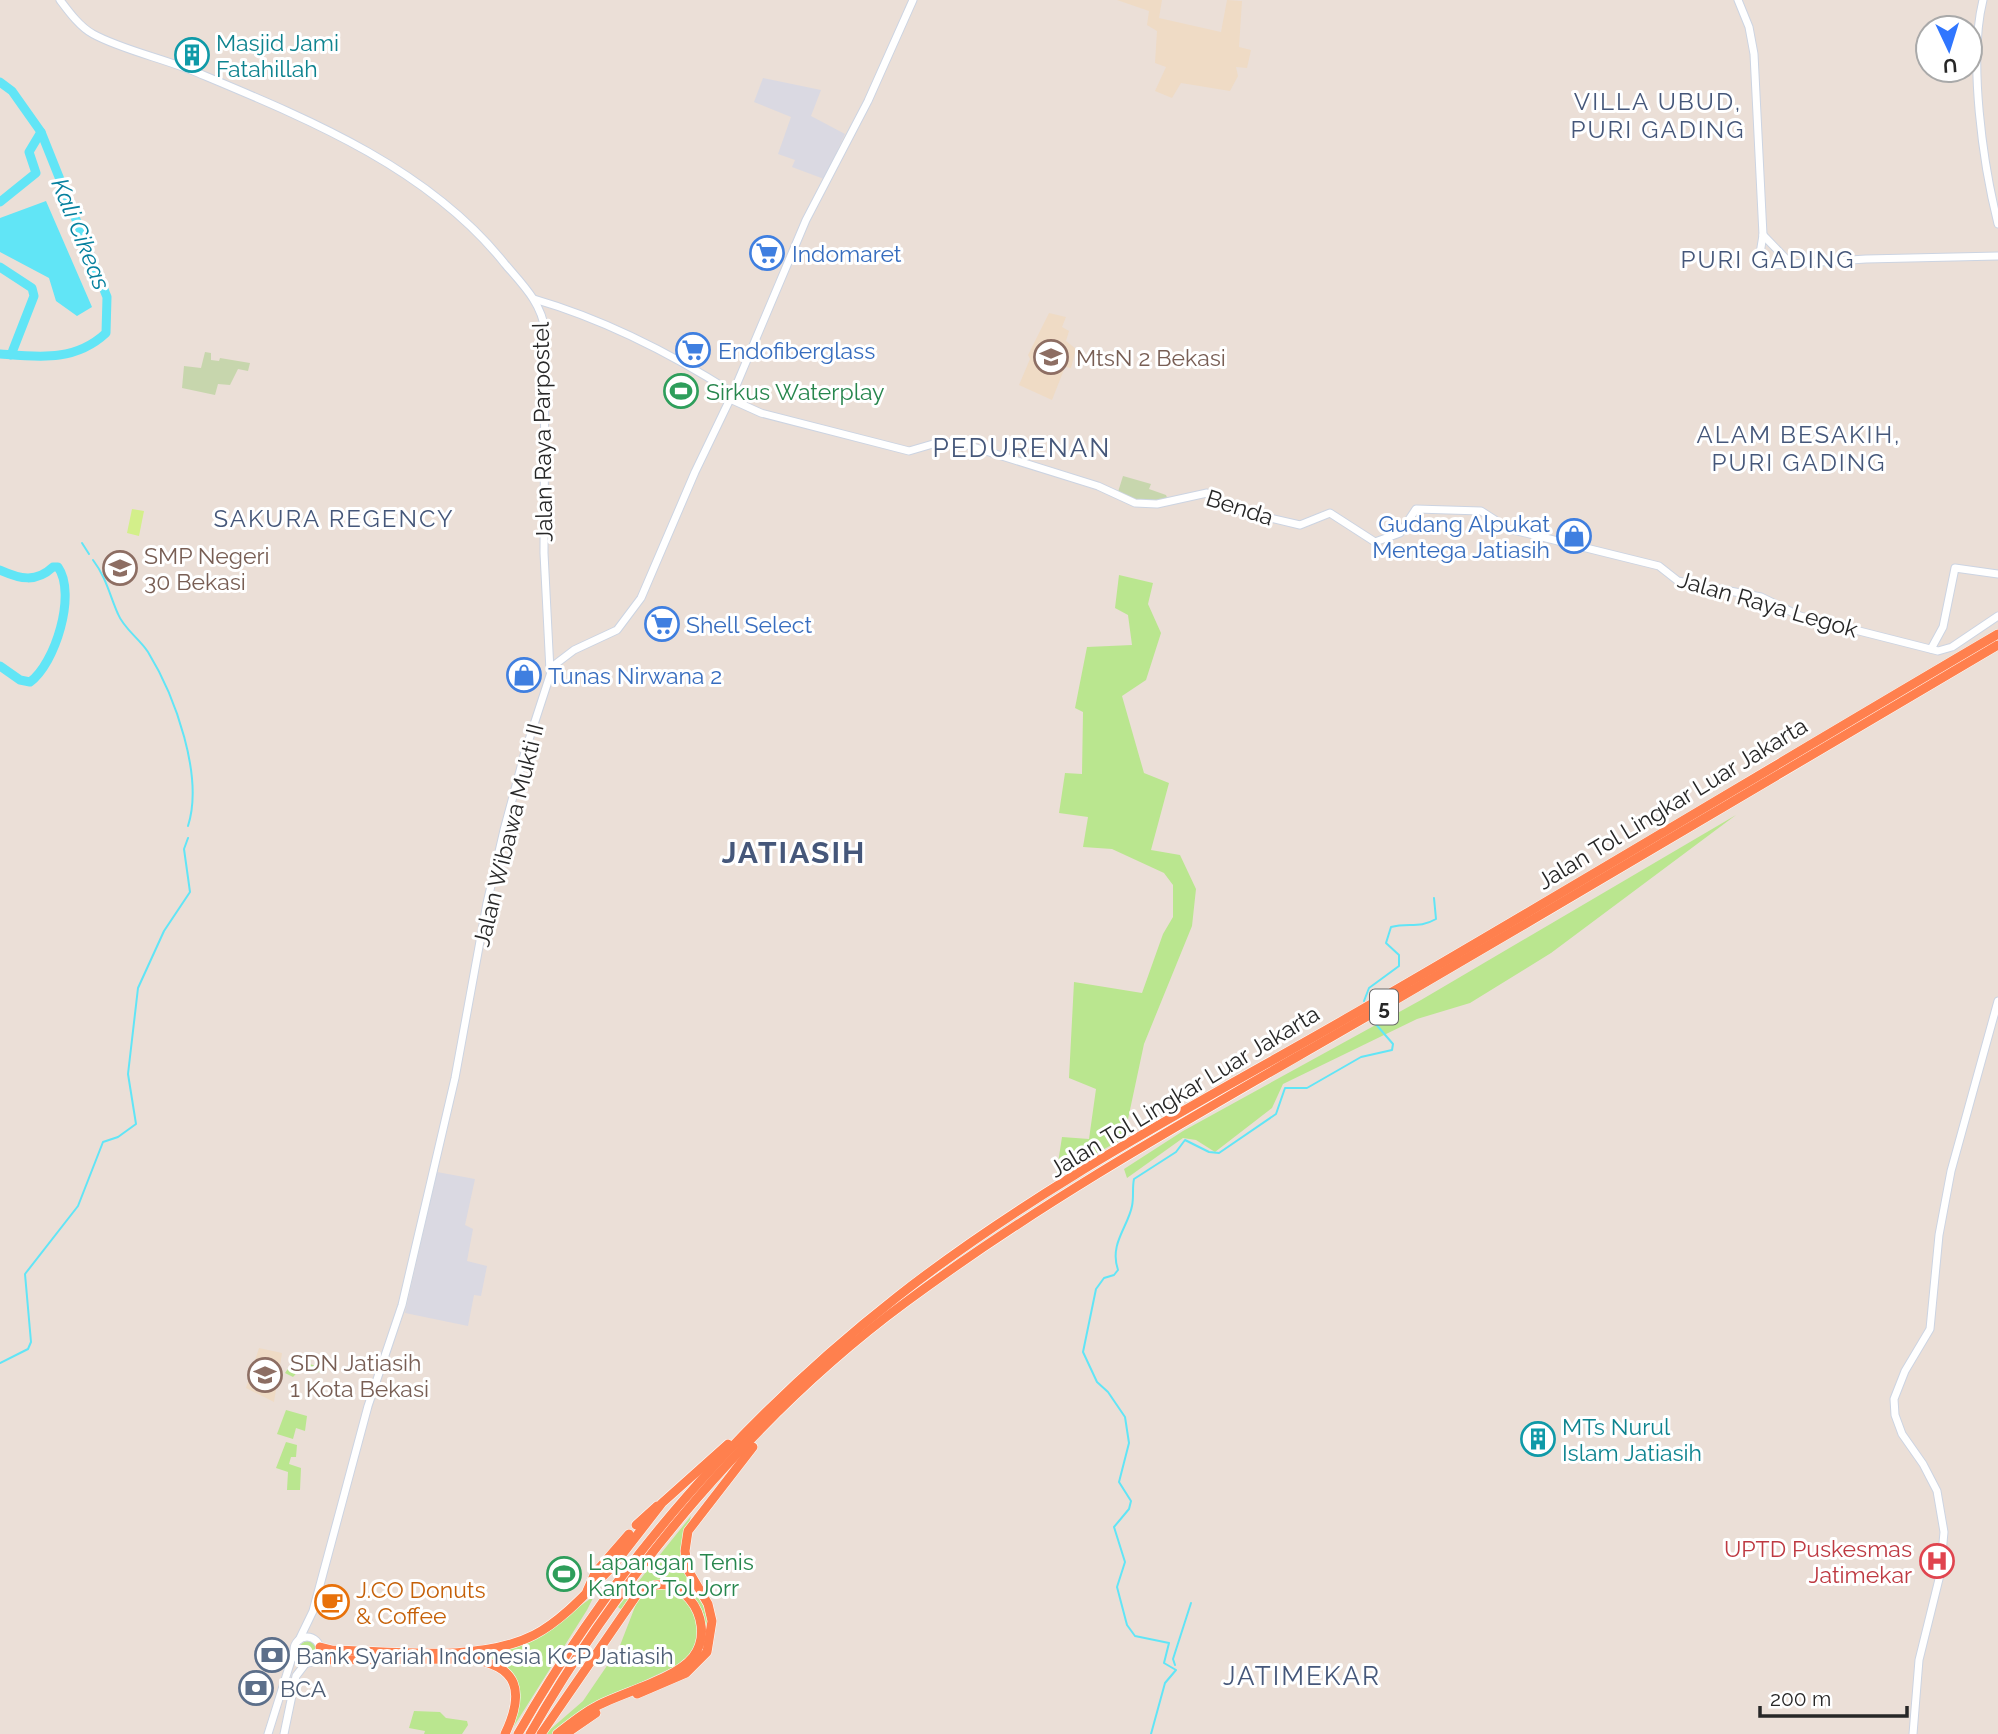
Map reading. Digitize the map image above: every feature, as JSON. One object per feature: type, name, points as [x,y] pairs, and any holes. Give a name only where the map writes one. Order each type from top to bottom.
[{"type":"highway","name":"Jalan Tol Lingkar Luar Jakarta","points":[[518,1734],[547,1684],[614,1587],[696,1485],[756,1421],[897,1297],[1006,1220],[1211,1094],[1366,1007],[1998,634]]},
{"type":"highway","name":"Jalan Tol Lingkar Luar Jakarta","points":[[530,1734],[605,1616],[661,1544],[773,1420],[849,1348],[904,1304],[1011,1228],[1184,1121],[1453,967],[1998,645]]},
{"type":"highway","points":[[567,1734],[611,1705],[686,1673],[707,1652],[712,1620],[708,1604],[688,1570],[685,1552],[688,1531],[773,1420]]},
{"type":"highway","points":[[636,1525],[646,1513],[662,1503],[756,1421]]},
{"type":"highway","points":[[317,1643],[332,1650],[494,1649],[535,1634],[587,1592],[614,1565],[662,1503]]},
{"type":"highway","points":[[587,1592],[595,1573],[629,1534]]},
{"type":"highway","points":[[541,1734],[636,1597],[658,1584],[683,1591],[695,1606],[701,1627],[699,1644],[690,1660],[676,1670],[596,1706],[557,1734]]},
{"type":"highway","points":[[316,1660],[469,1659],[492,1664],[512,1680],[517,1695],[514,1717],[505,1734]]},
{"type":"street","name":"Jalan Raya Parpostel","points":[[60,0],[93,34],[182,66],[270,105],[413,180],[458,212],[485,238],[533,299],[545,331],[544,553],[550,675]]},
{"type":"street","points":[[550,675],[560,659],[611,634],[628,620],[645,591],[695,472],[732,396],[806,220],[868,101],[913,0]]},
{"type":"street","points":[[1738,0],[1749,27],[1754,54],[1763,235],[1758,266],[1998,256]]},
{"type":"street","points":[[1983,0],[1978,46],[1981,118],[1990,192],[1998,224]]},
{"type":"street","points":[[1763,235],[1791,264]]},
{"type":"street","points":[[533,299],[588,316],[706,376],[732,396]]},
{"type":"street","name":"Benda","points":[[732,396],[761,413],[909,451],[933,444],[957,442],[1149,505],[1207,493],[1240,512],[1300,525],[1330,513],[1375,542],[1389,540],[1400,533],[1416,509],[1470,509],[1481,512],[1509,529],[1650,563]]},
{"type":"street","name":"Jalan Raya Legok","points":[[1650,563],[1678,581],[1761,597],[1800,616],[1931,649]]},
{"type":"street","points":[[1998,574],[1955,568],[1942,627],[1931,649],[1944,651],[1998,616]]},
{"type":"street","name":"Jalan Wibawa Mukti II","points":[[299,1640],[305,1631],[368,1406],[402,1305],[455,1078],[487,902],[504,830],[550,675]]},
{"type":"street","points":[[1913,1734],[1919,1660],[1940,1575],[1944,1532],[1937,1491],[1923,1464],[1902,1434],[1895,1415],[1894,1399],[1905,1371],[1930,1329],[1939,1236],[1951,1171],[1998,1001]]},
{"type":"street","points":[[284,1734],[296,1676],[306,1663],[316,1660],[317,1643],[305,1631]]},
{"type":"street","points":[[268,1734],[299,1640],[317,1643]]},
{"type":"street","points":[[294,1651],[297,1659],[306,1663]]},
{"type":"shaded area","points":[[1117,0],[1162,0],[1159,18],[1221,32],[1227,0],[1242,1],[1239,47],[1251,50],[1247,68],[1236,67],[1238,76],[1230,91],[1181,83],[1172,98],[1155,91],[1166,67],[1155,63],[1157,31],[1147,25],[1149,11]]},
{"type":"shaded area","points":[[763,78],[821,90],[811,116],[845,134],[824,179],[792,167],[795,160],[778,154],[791,117],[754,102]]},
{"type":"shaded area","name":"MtsN 2 Bekasi","points":[[1049,313],[1066,317],[1062,327],[1069,331],[1066,341],[1076,349],[1071,368],[1065,367],[1052,400],[1019,385],[1030,359],[1028,355]]},
{"type":"shaded area","points":[[437,1172],[475,1179],[465,1225],[473,1229],[467,1261],[487,1266],[481,1296],[474,1295],[468,1326],[405,1313]]},
{"type":"shaded area","name":"SDN Jatiasih 1 Kota Bekasi","points":[[259,1348],[282,1353],[274,1402],[246,1388]]},
{"type":"green space","points":[[205,352],[211,353],[211,360],[219,361],[220,358],[250,363],[248,371],[238,369],[230,385],[218,384],[215,395],[182,388],[184,366],[201,368]]},
{"type":"green space","points":[[1123,476],[1151,484],[1149,489],[1166,495],[1168,500],[1142,501],[1118,492]]},
{"type":"green space","points":[[132,509],[144,511],[139,536],[127,533]]},
{"type":"green space","points":[[1119,575],[1153,583],[1148,604],[1161,633],[1146,680],[1122,696],[1144,773],[1169,783],[1151,850],[1180,855],[1196,889],[1192,926],[1144,1044],[1124,1138],[1056,1176],[1062,1137],[1089,1139],[1096,1089],[1069,1078],[1074,982],[1142,993],[1163,934],[1173,917],[1173,885],[1164,873],[1112,849],[1083,847],[1088,817],[1059,813],[1065,773],[1082,774],[1083,712],[1075,708],[1087,647],[1132,645],[1128,615],[1115,608]]},
{"type":"green space","points":[[1736,815],[1551,953],[1470,1003],[1417,1019],[1283,1084],[1272,1108],[1215,1152],[1196,1140],[1183,1138],[1127,1178],[1124,1169],[1183,1131],[1421,1000]]},
{"type":"green space","points":[[299,1353],[311,1357],[310,1364],[321,1368],[319,1372],[314,1373],[305,1364],[293,1377],[285,1373]]},
{"type":"green space","points":[[286,1410],[307,1416],[305,1431],[296,1428],[293,1439],[277,1434]]},
{"type":"green space","points":[[286,1442],[297,1445],[296,1457],[291,1457],[289,1464],[301,1468],[300,1490],[287,1490],[288,1472],[276,1468]]},
{"type":"green space","points":[[691,1516],[682,1558],[685,1574],[707,1614],[708,1623],[706,1644],[697,1657],[706,1630],[704,1617],[700,1605],[682,1588],[654,1583],[622,1610],[618,1607]]},
{"type":"green space","name":"Lapangan Tenis Kantor Tol Jorr","points":[[566,1558],[581,1575],[562,1590],[547,1573]]},
{"type":"green space","points":[[664,1587],[680,1591],[700,1623],[693,1653],[676,1666],[598,1702],[554,1734],[545,1734],[583,1701],[619,1648],[638,1599],[654,1588]]},
{"type":"green space","points":[[594,1596],[509,1734],[520,1702],[513,1677],[471,1656],[533,1640]]},
{"type":"green space","points":[[308,1641],[314,1644],[317,1650],[314,1656],[308,1659],[302,1656],[299,1650],[302,1644]]},
{"type":"green space","points":[[414,1711],[440,1712],[446,1718],[467,1721],[468,1725],[462,1734],[424,1734],[425,1731],[409,1728]]},
{"type":"water","points":[[46,201],[92,307],[77,316],[56,301],[49,278],[0,252],[0,218]]},
{"type":"waterway","name":"Kali Cikeas","points":[[0,82],[12,91],[41,132],[107,297],[106,333],[82,349],[56,356],[0,354]]},
{"type":"waterway","points":[[0,202],[36,173],[29,152],[41,132]]},
{"type":"waterway","points":[[0,267],[32,288],[34,296],[11,355]]},
{"type":"waterway","points":[[82,543],[89,554]]},
{"type":"waterway","points":[[93,560],[105,580],[121,619],[148,652],[158,670],[177,713],[192,784],[188,826]]},
{"type":"waterway","name":"Kali Cikeas","points":[[0,570],[28,578],[58,567],[65,594],[61,628],[48,660],[39,673],[30,682],[20,680],[0,666]]},
{"type":"waterway","points":[[0,1363],[28,1349],[31,1342],[25,1274],[78,1206],[103,1142],[118,1137],[136,1124],[128,1074],[138,988],[164,931],[190,892],[184,849],[188,838]]},
{"type":"waterway","points":[[1364,1001],[1369,988],[1399,966],[1399,955],[1386,943],[1391,927],[1424,924],[1436,919],[1434,898]]},
{"type":"waterway","points":[[1151,1734],[1165,1683],[1176,1670],[1164,1663],[1169,1643],[1135,1636],[1127,1625],[1117,1587],[1125,1562],[1114,1527],[1129,1509],[1131,1501],[1119,1482],[1129,1443],[1125,1417],[1108,1392],[1097,1382],[1083,1352],[1096,1289],[1104,1278],[1114,1275],[1118,1270],[1117,1244],[1130,1214],[1134,1179],[1176,1152],[1185,1140],[1209,1152],[1219,1153],[1276,1114],[1285,1088],[1307,1088],[1361,1057],[1392,1050],[1393,1044],[1374,1022]]},
{"type":"waterway","points":[[1175,1665],[1173,1659],[1191,1603]]},
{"type":"place","name":"Masjid Jami Fatahillah","points":[[192,55]]},
{"type":"place","name":"Indomaret","points":[[767,253]]},
{"type":"place","name":"Endofiberglass","points":[[693,350]]},
{"type":"place","name":"MtsN 2 Bekasi","points":[[1051,357]]},
{"type":"place","name":"Sirkus Waterplay","points":[[681,391]]},
{"type":"place","name":"Gudang Alpukat Mentega Jatiasih","points":[[1574,536]]},
{"type":"place","name":"SMP Negeri 30 Bekasi","points":[[120,568]]},
{"type":"place","name":"Shell Select","points":[[662,624]]},
{"type":"place","name":"Tunas Nirwana 2","points":[[524,675]]},
{"type":"place","name":"SDN Jatiasih 1 Kota Bekasi","points":[[265,1375]]},
{"type":"place","name":"MTs Nurul Islam Jatiasih","points":[[1538,1439]]},
{"type":"place","name":"UPTD Puskesmas Jatimekar","points":[[1937,1561]]},
{"type":"place","name":"Lapangan Tenis Kantor Tol Jorr","points":[[564,1574]]},
{"type":"place","name":"J.CO Donuts & Coffee","points":[[332,1602]]},
{"type":"place","name":"Bank Syariah Indonesia KCP Jatiasih","points":[[272,1655]]},
{"type":"place","name":"BCA","points":[[256,1688]]},
{"type":"district","name":"VILLA UBUD, PURI GADING","points":[[1658,115]]},
{"type":"district","name":"PURI GADING","points":[[1768,259]]},
{"type":"district","name":"PEDURENAN","points":[[1022,448]]},
{"type":"district","name":"ALAM BESAKIH, PURI GADING","points":[[1799,448]]},
{"type":"district","name":"SAKURA REGENCY","points":[[334,518]]},
{"type":"district","name":"JATIASIH","points":[[794,852]]},
{"type":"district","name":"JATIMEKAR","points":[[1302,1676]]}]
